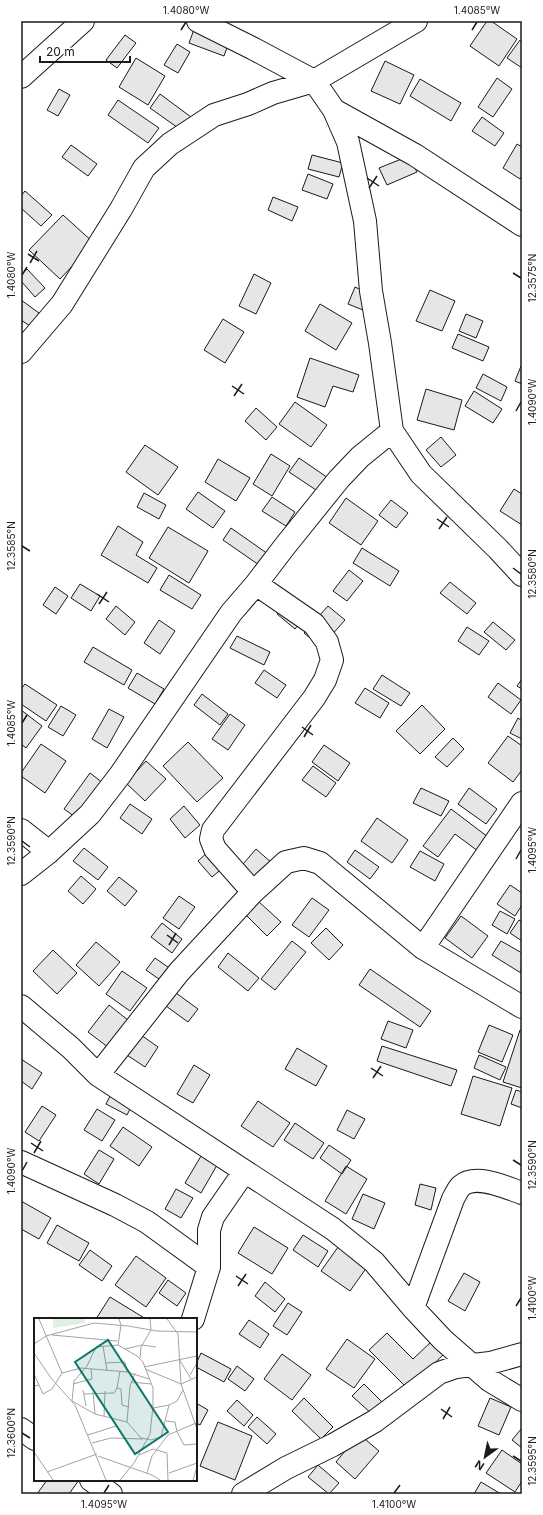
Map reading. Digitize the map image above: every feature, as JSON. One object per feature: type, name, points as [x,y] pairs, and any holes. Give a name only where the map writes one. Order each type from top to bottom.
[{"type":"street","points":[[21,77],[83,21]]},
{"type":"street","points":[[198,21],[254,48],[314,81],[334,110],[348,142],[365,221],[371,291],[392,431],[421,474],[498,549],[522,575]]},
{"type":"street","points":[[21,352],[62,304],[121,209],[144,168],[170,144],[214,115],[248,104],[273,93],[314,81],[416,21]]},
{"type":"street","points":[[334,110],[415,155],[522,225]]},
{"type":"street","points":[[21,874],[49,852],[90,814],[120,775],[231,613],[256,584],[284,546],[339,479],[360,457],[392,431]]},
{"type":"street","points":[[253,892],[216,849],[211,839],[213,830],[314,698],[325,680],[332,660],[327,642],[314,624],[256,584]]},
{"type":"street","points":[[423,948],[522,803]]},
{"type":"street","points":[[21,830],[49,852]]},
{"type":"street","points":[[98,1075],[179,972],[253,892],[286,862],[304,858],[320,863],[423,948],[522,1007]]},
{"type":"street","points":[[21,1006],[71,1048],[98,1075],[333,1229],[374,1262],[413,1308],[443,1340],[489,1380],[522,1400]]},
{"type":"street","points":[[21,1162],[147,1222],[209,1267]]},
{"type":"street","points":[[193,1318],[209,1267],[209,1230],[213,1217],[244,1172]]},
{"type":"street","points":[[413,1308],[453,1199],[462,1185],[474,1181],[486,1181],[522,1193]]},
{"type":"street","points":[[243,1494],[286,1468],[333,1445],[375,1421],[439,1373],[456,1367],[474,1366],[522,1354]]},
{"type":"street","points":[[21,1429],[34,1438]]},
{"type":"building","points":[[487,21],[491,21],[517,39],[499,66],[470,46]]},
{"type":"building","points":[[196,24],[231,37],[224,56],[189,43]]},
{"type":"building","points":[[125,35],[136,43],[117,68],[106,60]]},
{"type":"building","points":[[520,40],[522,41],[522,68],[507,58]]},
{"type":"building","points":[[177,44],[190,52],[178,73],[164,65]]},
{"type":"building","points":[[136,58],[165,76],[148,105],[119,87]]},
{"type":"building","points":[[385,61],[414,75],[400,104],[371,91]]},
{"type":"building","points":[[497,78],[512,89],[493,117],[478,107]]},
{"type":"building","points":[[420,79],[461,103],[451,121],[410,96]]},
{"type":"building","points":[[59,89],[70,95],[58,116],[47,110]]},
{"type":"building","points":[[160,94],[191,117],[181,130],[150,108]]},
{"type":"building","points":[[118,100],[159,128],[148,143],[108,115]]},
{"type":"building","points":[[482,117],[504,133],[495,146],[472,131]]},
{"type":"building","points":[[517,144],[522,147],[522,176],[520,179],[503,168]]},
{"type":"building","points":[[71,145],[97,164],[88,176],[62,157]]},
{"type":"building","points":[[312,155],[343,163],[339,177],[308,169]]},
{"type":"building","points":[[409,156],[417,172],[387,185],[379,168]]},
{"type":"building","points":[[308,174],[333,184],[327,199],[302,190]]},
{"type":"building","points":[[25,191],[52,215],[41,226],[21,208],[21,196]]},
{"type":"building","points":[[273,197],[298,207],[292,221],[268,210]]},
{"type":"building","points":[[63,215],[94,243],[60,279],[29,250]]},
{"type":"building","points":[[27,269],[45,288],[35,297],[21,281],[21,275]]},
{"type":"building","points":[[254,274],[271,283],[256,314],[239,306]]},
{"type":"building","points":[[355,287],[370,294],[363,310],[348,304]]},
{"type":"building","points":[[430,290],[455,301],[442,331],[416,321]]},
{"type":"building","points":[[21,300],[39,313],[30,326],[21,320]]},
{"type":"building","points":[[320,304],[352,323],[336,350],[305,331]]},
{"type":"building","points":[[466,314],[483,321],[476,338],[459,331]]},
{"type":"building","points":[[223,319],[244,332],[225,363],[204,350]]},
{"type":"building","points":[[458,334],[489,347],[483,361],[452,348]]},
{"type":"building","points":[[310,358],[359,375],[353,392],[333,386],[325,407],[297,397]]},
{"type":"building","points":[[522,366],[522,384],[515,381]]},
{"type":"building","points":[[483,374],[507,387],[501,401],[476,388]]},
{"type":"building","points":[[426,389],[462,400],[454,430],[417,420]]},
{"type":"building","points":[[474,391],[502,409],[493,423],[465,406]]},
{"type":"building","points":[[295,402],[327,425],[311,447],[279,424]]},
{"type":"building","points":[[256,408],[277,427],[266,440],[245,421]]},
{"type":"building","points":[[441,437],[456,455],[441,467],[426,450]]},
{"type":"building","points":[[145,445],[178,467],[158,495],[126,472]]},
{"type":"building","points":[[271,454],[290,466],[272,496],[253,484]]},
{"type":"building","points":[[299,458],[331,480],[322,494],[289,472]]},
{"type":"building","points":[[218,459],[250,478],[236,501],[205,482]]},
{"type":"building","points":[[514,489],[522,494],[522,525],[500,511]]},
{"type":"building","points":[[198,492],[225,511],[213,528],[186,509]]},
{"type":"building","points":[[144,493],[166,505],[159,519],[137,507]]},
{"type":"building","points":[[272,497],[295,512],[286,526],[262,511]]},
{"type":"building","points":[[346,498],[378,521],[361,545],[329,523]]},
{"type":"building","points":[[391,500],[408,513],[396,528],[379,515]]},
{"type":"building","points":[[118,526],[143,542],[136,555],[157,568],[148,583],[101,555]]},
{"type":"building","points":[[168,527],[208,551],[189,583],[149,558]]},
{"type":"building","points":[[231,528],[268,554],[259,565],[223,540]]},
{"type":"building","points":[[362,548],[399,571],[390,586],[353,563]]},
{"type":"building","points":[[349,570],[363,581],[347,601],[333,591]]},
{"type":"building","points":[[169,575],[201,595],[192,609],[160,590]]},
{"type":"building","points":[[450,582],[476,603],[467,614],[440,593]]},
{"type":"building","points":[[80,584],[100,596],[91,611],[71,598]]},
{"type":"building","points":[[55,587],[68,596],[56,614],[43,605]]},
{"type":"building","points":[[285,604],[303,619],[295,629],[277,614]]},
{"type":"building","points":[[116,606],[135,622],[125,635],[106,619]]},
{"type":"building","points":[[328,606],[345,620],[321,647],[304,633]]},
{"type":"building","points":[[159,620],[175,631],[160,654],[144,643]]},
{"type":"building","points":[[493,622],[515,640],[506,650],[484,632]]},
{"type":"building","points":[[467,627],[489,641],[479,655],[458,641]]},
{"type":"building","points":[[237,636],[270,652],[264,665],[230,648]]},
{"type":"building","points":[[93,647],[132,670],[124,685],[84,662]]},
{"type":"building","points":[[264,670],[286,685],[277,698],[255,683]]},
{"type":"building","points":[[137,673],[164,689],[155,704],[128,688]]},
{"type":"building","points":[[382,675],[410,693],[401,706],[373,689]]},
{"type":"building","points":[[522,679],[522,689],[517,686]]},
{"type":"building","points":[[498,683],[521,700],[511,714],[488,697]]},
{"type":"building","points":[[25,684],[57,705],[46,721],[21,704],[21,689]]},
{"type":"building","points":[[365,688],[389,703],[380,718],[355,703]]},
{"type":"building","points":[[202,694],[228,714],[220,725],[194,705]]},
{"type":"building","points":[[422,705],[445,729],[420,754],[396,731]]},
{"type":"building","points":[[61,706],[76,715],[63,736],[48,727]]},
{"type":"building","points":[[109,709],[124,717],[107,748],[92,739]]},
{"type":"building","points":[[21,710],[42,726],[26,748],[21,744]]},
{"type":"building","points":[[230,714],[245,725],[228,750],[212,739]]},
{"type":"building","points":[[518,718],[522,721],[522,739],[510,733]]},
{"type":"building","points":[[508,736],[522,746],[522,770],[513,782],[488,763]]},
{"type":"building","points":[[453,738],[464,749],[447,767],[435,757]]},
{"type":"building","points":[[188,742],[223,778],[197,802],[163,766]]},
{"type":"building","points":[[41,744],[66,761],[45,793],[21,776],[21,773]]},
{"type":"building","points":[[324,745],[350,763],[338,781],[312,762]]},
{"type":"building","points":[[146,761],[166,779],[145,801],[126,783]]},
{"type":"building","points":[[313,766],[336,783],[326,797],[302,780]]},
{"type":"building","points":[[90,773],[103,783],[78,819],[64,809]]},
{"type":"building","points":[[421,788],[449,801],[441,816],[413,803]]},
{"type":"building","points":[[469,788],[497,809],[486,824],[458,804]]},
{"type":"building","points":[[130,804],[152,819],[142,834],[120,818]]},
{"type":"building","points":[[184,806],[200,825],[185,838],[170,819]]},
{"type":"building","points":[[451,809],[492,840],[482,854],[455,834],[438,857],[423,846]]},
{"type":"building","points":[[377,818],[408,840],[392,863],[361,841]]},
{"type":"building","points":[[84,848],[108,867],[98,880],[73,861]]},
{"type":"building","points":[[256,849],[273,864],[253,885],[237,871]]},
{"type":"building","points":[[210,850],[224,867],[212,877],[198,861]]},
{"type":"building","points":[[355,850],[379,867],[370,879],[347,862]]},
{"type":"building","points":[[420,851],[444,864],[435,881],[410,867]]},
{"type":"building","points":[[81,876],[96,889],[83,904],[68,891]]},
{"type":"building","points":[[119,877],[137,891],[125,906],[107,891]]},
{"type":"building","points":[[510,885],[522,893],[522,905],[515,916],[497,904]]},
{"type":"building","points":[[179,896],[195,907],[179,929],[163,918]]},
{"type":"building","points":[[312,898],[329,910],[309,937],[292,925]]},
{"type":"building","points":[[258,901],[281,922],[267,936],[245,914]]},
{"type":"building","points":[[500,911],[515,919],[507,934],[492,925]]},
{"type":"building","points":[[461,916],[488,936],[472,958],[445,938]]},
{"type":"building","points":[[519,920],[522,922],[522,941],[510,933]]},
{"type":"building","points":[[162,923],[182,939],[172,953],[151,937]]},
{"type":"building","points":[[326,928],[343,945],[329,960],[311,943]]},
{"type":"building","points":[[292,941],[306,952],[275,990],[261,979]]},
{"type":"building","points":[[501,941],[522,953],[521,973],[492,955]]},
{"type":"building","points":[[96,942],[120,962],[99,986],[76,965]]},
{"type":"building","points":[[53,950],[77,973],[57,994],[33,971]]},
{"type":"building","points":[[228,953],[259,978],[248,991],[218,967]]},
{"type":"building","points":[[155,958],[175,972],[166,984],[146,970]]},
{"type":"building","points":[[370,969],[431,1011],[420,1027],[359,985]]},
{"type":"building","points":[[122,971],[147,988],[130,1011],[106,994]]},
{"type":"building","points":[[176,993],[198,1009],[188,1022],[166,1006]]},
{"type":"building","points":[[109,1005],[138,1028],[117,1054],[88,1032]]},
{"type":"building","points":[[388,1021],[413,1030],[406,1048],[381,1039]]},
{"type":"building","points":[[489,1025],[513,1035],[502,1062],[478,1052]]},
{"type":"building","points":[[520,1030],[522,1030],[522,1088],[503,1082]]},
{"type":"building","points":[[141,1035],[158,1047],[145,1067],[127,1055]]},
{"type":"building","points":[[382,1046],[457,1070],[451,1086],[377,1061]]},
{"type":"building","points":[[297,1048],[327,1066],[316,1086],[285,1069]]},
{"type":"building","points":[[479,1055],[506,1067],[500,1080],[474,1068]]},
{"type":"building","points":[[21,1059],[42,1073],[32,1089],[21,1081]]},
{"type":"building","points":[[194,1065],[210,1075],[193,1103],[177,1094]]},
{"type":"building","points":[[473,1076],[512,1088],[500,1126],[461,1114]]},
{"type":"building","points":[[516,1090],[522,1092],[522,1108],[511,1104]]},
{"type":"building","points":[[111,1094],[132,1105],[127,1115],[106,1104]]},
{"type":"building","points":[[258,1101],[290,1123],[273,1147],[241,1126]]},
{"type":"building","points":[[42,1106],[56,1115],[39,1141],[25,1132]]},
{"type":"building","points":[[97,1109],[115,1120],[102,1141],[84,1130]]},
{"type":"building","points":[[347,1110],[365,1119],[354,1139],[337,1130]]},
{"type":"building","points":[[295,1123],[324,1143],[313,1159],[284,1140]]},
{"type":"building","points":[[123,1127],[152,1147],[139,1166],[110,1146]]},
{"type":"building","points":[[329,1145],[351,1160],[342,1174],[320,1158]]},
{"type":"building","points":[[99,1150],[114,1159],[99,1184],[84,1174]]},
{"type":"building","points":[[204,1151],[220,1160],[201,1193],[185,1183]]},
{"type":"building","points":[[346,1166],[367,1179],[346,1214],[325,1201]]},
{"type":"building","points":[[420,1184],[436,1188],[431,1210],[415,1205]]},
{"type":"building","points":[[176,1189],[193,1198],[181,1218],[165,1209]]},
{"type":"building","points":[[363,1194],[385,1203],[374,1229],[352,1219]]},
{"type":"building","points":[[21,1201],[51,1218],[39,1239],[21,1229]]},
{"type":"building","points":[[57,1225],[89,1243],[79,1261],[47,1243]]},
{"type":"building","points":[[254,1227],[288,1248],[272,1274],[238,1253]]},
{"type":"building","points":[[303,1235],[328,1251],[318,1267],[293,1250]]},
{"type":"building","points":[[343,1240],[372,1260],[350,1291],[321,1271]]},
{"type":"building","points":[[90,1250],[112,1266],[102,1281],[79,1265]]},
{"type":"building","points":[[136,1256],[166,1278],[146,1307],[115,1285]]},
{"type":"building","points":[[464,1273],[480,1282],[465,1311],[448,1301]]},
{"type":"building","points":[[168,1280],[186,1293],[177,1306],[159,1293]]},
{"type":"building","points":[[265,1282],[285,1299],[275,1312],[255,1296]]},
{"type":"building","points":[[110,1297],[144,1318],[97,1318]]},
{"type":"building","points":[[288,1303],[302,1312],[287,1335],[273,1326]]},
{"type":"building","points":[[249,1320],[269,1334],[260,1348],[239,1334]]},
{"type":"building","points":[[387,1333],[413,1359],[432,1341],[445,1353],[408,1389],[369,1350]]},
{"type":"building","points":[[347,1339],[375,1359],[354,1388],[326,1369]]},
{"type":"building","points":[[201,1353],[231,1369],[224,1382],[197,1368],[197,1362]]},
{"type":"building","points":[[282,1354],[311,1375],[292,1400],[264,1379]]},
{"type":"building","points":[[237,1366],[254,1379],[245,1391],[228,1379]]},
{"type":"building","points":[[364,1384],[383,1403],[372,1414],[352,1396]]},
{"type":"building","points":[[304,1398],[333,1427],[321,1439],[292,1411]]},
{"type":"building","points":[[490,1398],[511,1407],[499,1435],[478,1426]]},
{"type":"building","points":[[237,1400],[253,1415],[244,1426],[227,1411]]},
{"type":"building","points":[[197,1404],[208,1410],[200,1425],[197,1424]]},
{"type":"building","points":[[257,1417],[276,1434],[267,1444],[248,1427]]},
{"type":"building","points":[[218,1422],[252,1436],[235,1480],[200,1466]]},
{"type":"building","points":[[522,1428],[522,1448],[512,1440]]},
{"type":"building","points":[[359,1434],[379,1451],[355,1479],[336,1462]]},
{"type":"building","points":[[502,1450],[522,1464],[522,1481],[515,1492],[486,1473]]},
{"type":"building","points":[[318,1465],[339,1483],[329,1494],[308,1477]]},
{"type":"building","points":[[46,1481],[78,1481],[69,1494],[37,1494]]},
{"type":"building","points":[[481,1482],[501,1494],[474,1494]]}]
